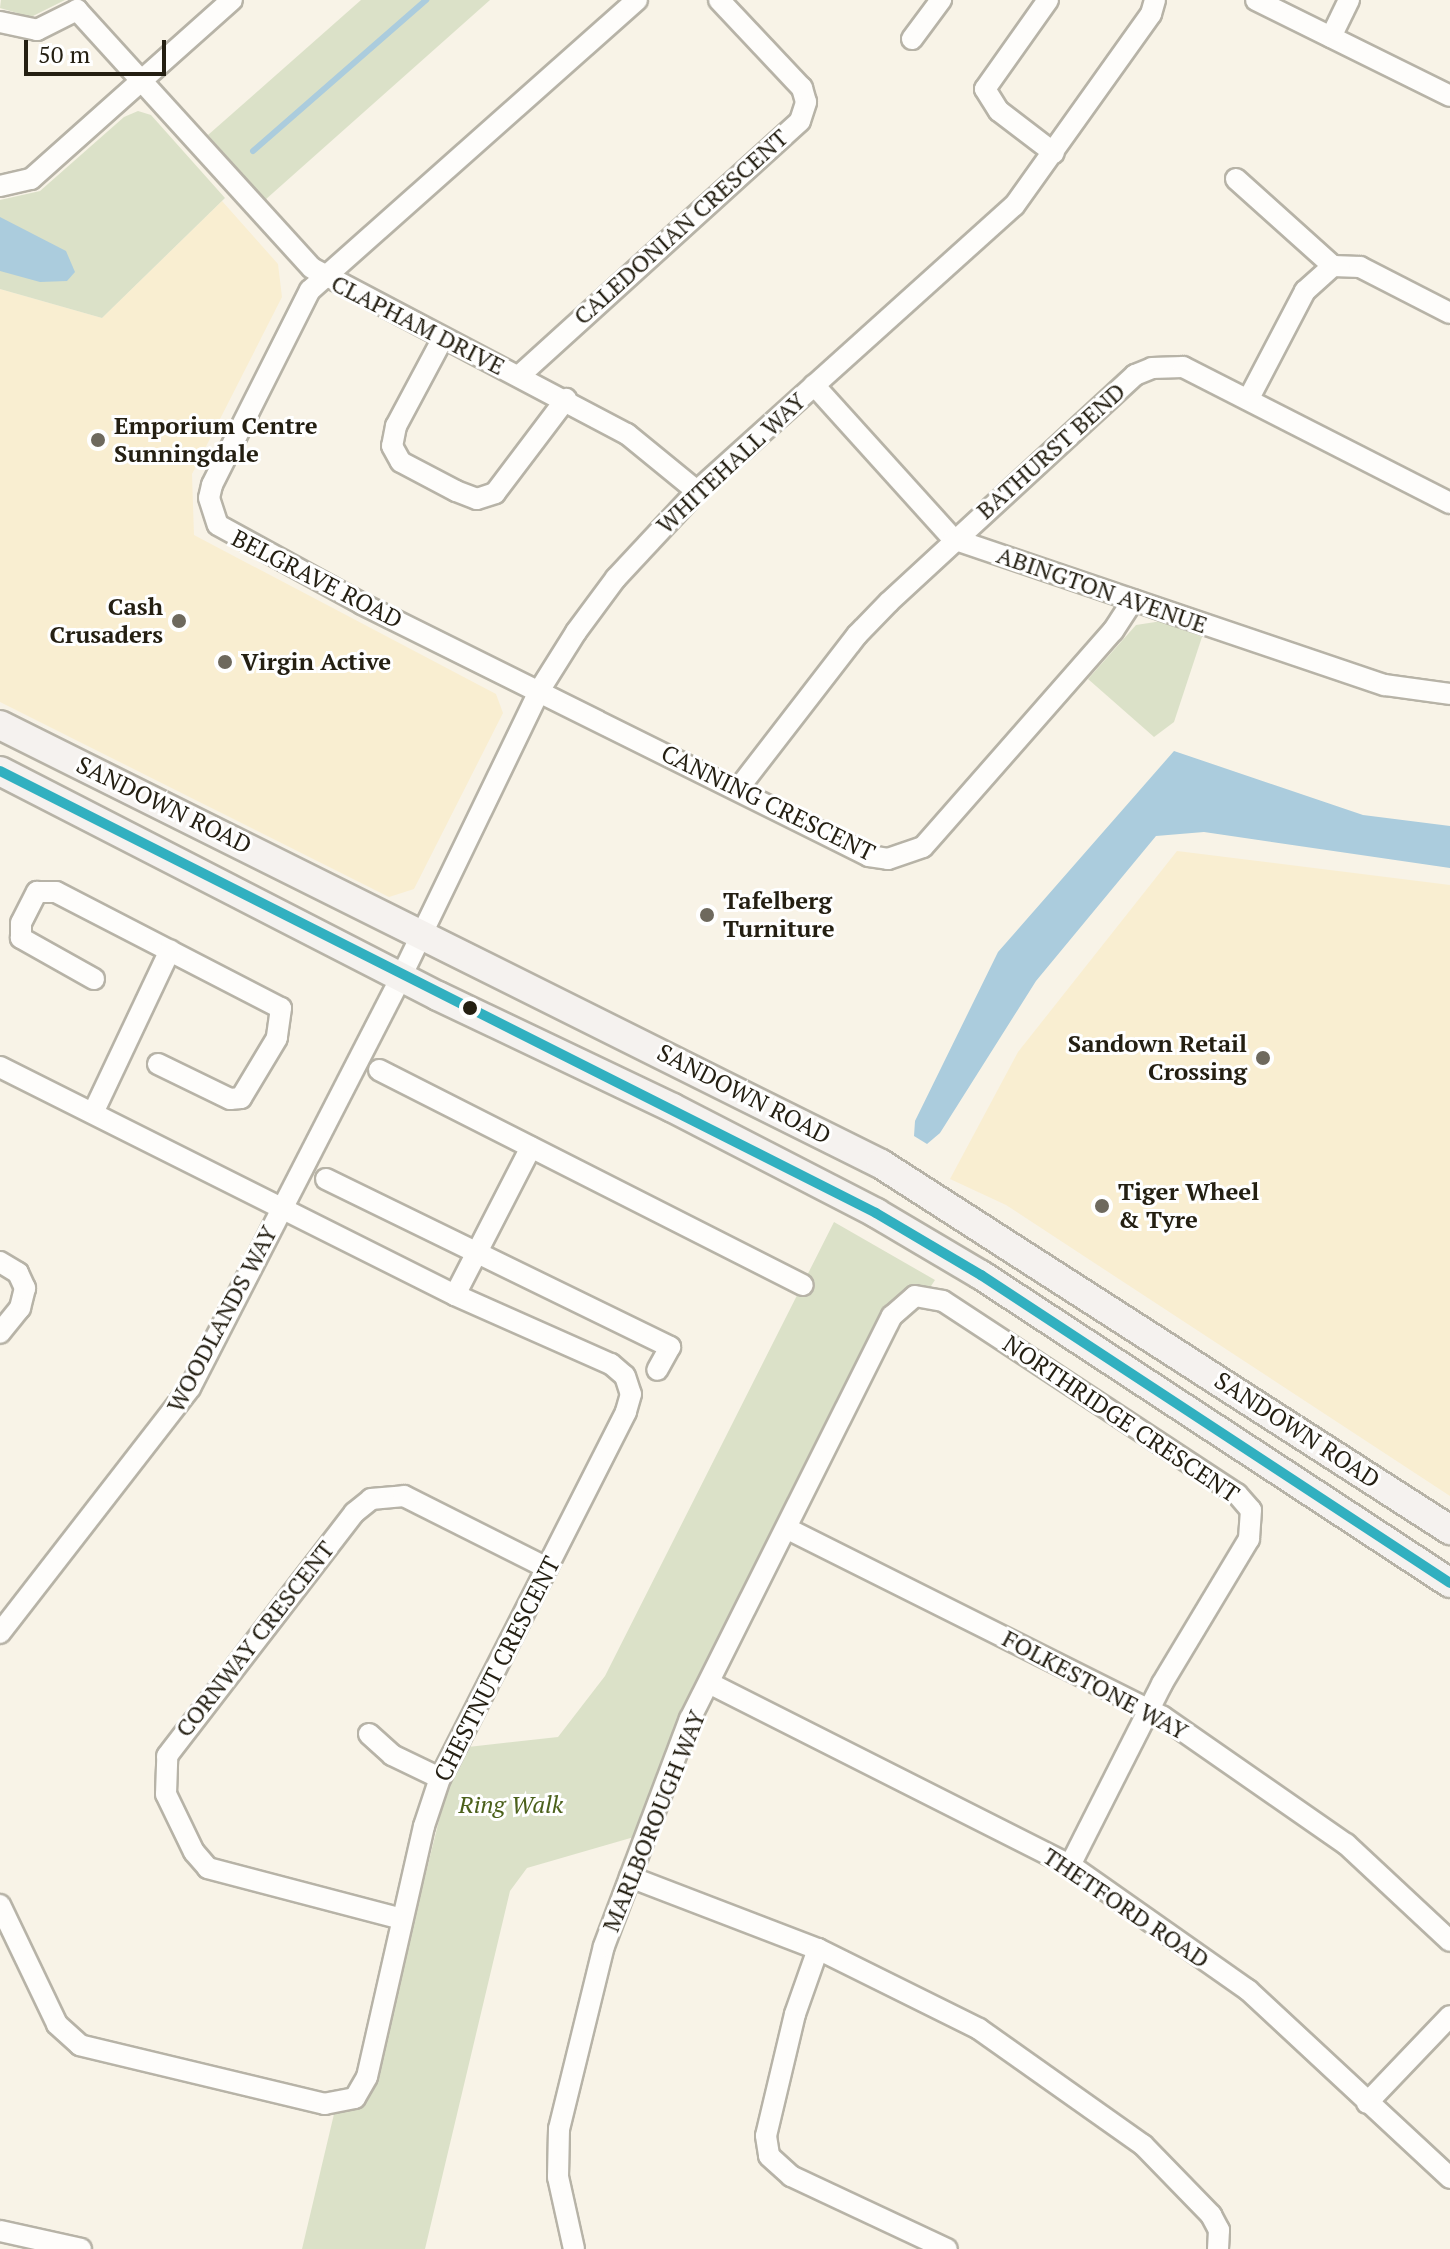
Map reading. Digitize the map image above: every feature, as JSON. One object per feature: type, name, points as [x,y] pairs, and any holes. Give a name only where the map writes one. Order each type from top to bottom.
[{"type":"main road","name":"SANDOWN ROAD","points":[[0,725],[894,1171],[1450,1530]]},
{"type":"main road","name":"SANDOWN ROAD","points":[[0,771],[401,977],[876,1213],[981,1275],[1450,1583]]},
{"type":"street","points":[[0,186],[31,179],[232,0]]},
{"type":"street","points":[[324,278],[637,0]]},
{"type":"street","name":"CALEDONIAN CRESCENT","points":[[519,376],[800,121],[806,102],[802,88],[719,0]]},
{"type":"street","points":[[912,39],[941,0]]},
{"type":"street","points":[[1048,0],[986,86],[986,95],[999,111],[1054,153]]},
{"type":"street","name":"WHITEHALL WAY","points":[[401,977],[539,691],[616,578],[697,491],[1014,206],[1054,153],[1153,7],[1172,0]]},
{"type":"street","points":[[1256,0],[1450,96]]},
{"type":"street","points":[[1331,37],[1349,0]]},
{"type":"street","points":[[0,22],[37,30],[79,5]]},
{"type":"street","name":"CLAPHAM DRIVE","points":[[79,5],[140,82],[280,240],[324,278],[566,399],[627,434],[697,491]]},
{"type":"street","points":[[1236,179],[1333,266],[1360,267],[1450,313]]},
{"type":"street","points":[[1249,398],[1305,291],[1333,266]]},
{"type":"street","name":"BELGRAVE ROAD","points":[[324,278],[310,290],[220,468],[209,498],[212,513],[232,537],[539,691]]},
{"type":"street","points":[[443,338],[396,426],[392,446],[401,462],[456,491],[477,499],[495,493],[566,399]]},
{"type":"street","name":"BATHURST BEND","points":[[738,789],[857,635],[953,539],[1135,375],[1166,364],[1183,367],[1450,503]]},
{"type":"street","name":"ABINGTON AVENUE","points":[[814,385],[953,539],[1385,685],[1450,694]]},
{"type":"street","name":"CANNING CRESCENT","points":[[539,691],[869,856],[908,855],[923,847],[1113,631],[1133,600]]},
{"type":"street","points":[[94,979],[21,938],[21,923],[37,892],[56,892],[277,1003],[282,1023],[241,1098],[230,1099],[158,1064]]},
{"type":"street","points":[[93,1113],[170,950]]},
{"type":"street","name":"WOODLANDS WAY","points":[[0,1633],[177,1409],[401,977]]},
{"type":"street","name":"CHESTNUT CRESCENT","points":[[0,1067],[455,1295],[586,1351],[619,1369],[629,1385],[626,1412],[440,1778],[402,1919],[364,2085],[355,2098],[333,2105],[80,2045],[57,2024],[0,1905]]},
{"type":"street","points":[[379,1070],[803,1285]]},
{"type":"street","points":[[455,1295],[531,1147]]},
{"type":"street","points":[[326,1179],[670,1347],[657,1370]]},
{"type":"street","points":[[0,1262],[18,1273],[25,1288],[20,1308],[0,1333]]},
{"type":"street","name":"MARLBOROUGH WAY","points":[[574,2249],[558,2177],[559,2129],[604,1946],[690,1719],[711,1684],[892,1316],[915,1296]]},
{"type":"street","name":"NORTHRIDGE CRESCENT","points":[[915,1296],[943,1301],[1247,1504],[1253,1520],[1249,1539],[1150,1709]]},
{"type":"street","name":"CORNWAY CRESCENT","points":[[402,1919],[208,1868],[194,1852],[166,1794],[167,1756],[354,1513],[371,1499],[404,1496],[547,1568]]},
{"type":"street","name":"FOLKESTONE WAY","points":[[788,1529],[1150,1709],[1346,1844],[1450,1941]]},
{"type":"street","name":"THETFORD ROAD","points":[[711,1684],[1070,1865],[1248,1990],[1450,2178]]},
{"type":"street","points":[[1070,1865],[1150,1709]]},
{"type":"street","points":[[369,1734],[392,1755],[440,1778]]},
{"type":"street","points":[[630,1877],[818,1949],[979,2029],[1130,2133],[1211,2215],[1219,2230],[1218,2249]]},
{"type":"street","points":[[818,1949],[795,2014],[773,2106],[766,2136],[769,2156],[791,2176],[947,2249]]},
{"type":"street","points":[[1367,2103],[1450,2016]]},
{"type":"street","points":[[0,2231],[81,2249]]},
{"type":"shaded area","points":[[222,201],[278,264],[282,297],[192,474],[194,535],[496,694],[503,713],[414,889],[389,897],[0,702],[0,289],[102,318]]},
{"type":"shaded area","points":[[1177,851],[1450,885],[1450,1496],[1006,1205],[950,1179],[1018,1052]]},
{"type":"green space","points":[[1,0],[65,0],[31,17],[0,8]]},
{"type":"green space","points":[[361,0],[490,0],[265,200],[208,135]]},
{"type":"green space","points":[[138,111],[151,115],[225,198],[102,318],[0,289],[0,200],[40,191],[124,117]]},
{"type":"green space","points":[[1162,621],[1202,637],[1174,722],[1154,737],[1088,679],[1136,625]]},
{"type":"green space","name":"Ring Walk","points":[[834,1222],[935,1280],[931,1286],[907,1288],[889,1305],[682,1716],[634,1837],[527,1868],[510,1891],[425,2249],[302,2249],[334,2114],[360,2104],[373,2086],[448,1784],[468,1747],[558,1737],[605,1676]]},
{"type":"water","points":[[0,217],[66,251],[75,272],[67,281],[40,282],[0,271]]},
{"type":"water","points":[[1174,751],[1363,815],[1450,826],[1450,868],[1204,832],[1156,836],[1036,981],[940,1133],[927,1144],[914,1136],[915,1121],[998,952]]},
{"type":"waterway","points":[[253,151],[426,0]]},
{"type":"transit line","points":[[0,771],[876,1213],[981,1275],[1450,1583]]},
{"type":"place","name":"Emporium Centre Sunningdale","points":[[98,440]]},
{"type":"place","name":"Cash Crusaders","points":[[179,621]]},
{"type":"place","name":"Virgin Active","points":[[225,662]]},
{"type":"place","name":"Tafelberg Turniture","points":[[707,915]]},
{"type":"place","name":"Sandown Retail Crossing","points":[[1263,1058]]},
{"type":"place","name":"Tiger Wheel & Tyre","points":[[1102,1206]]}]
